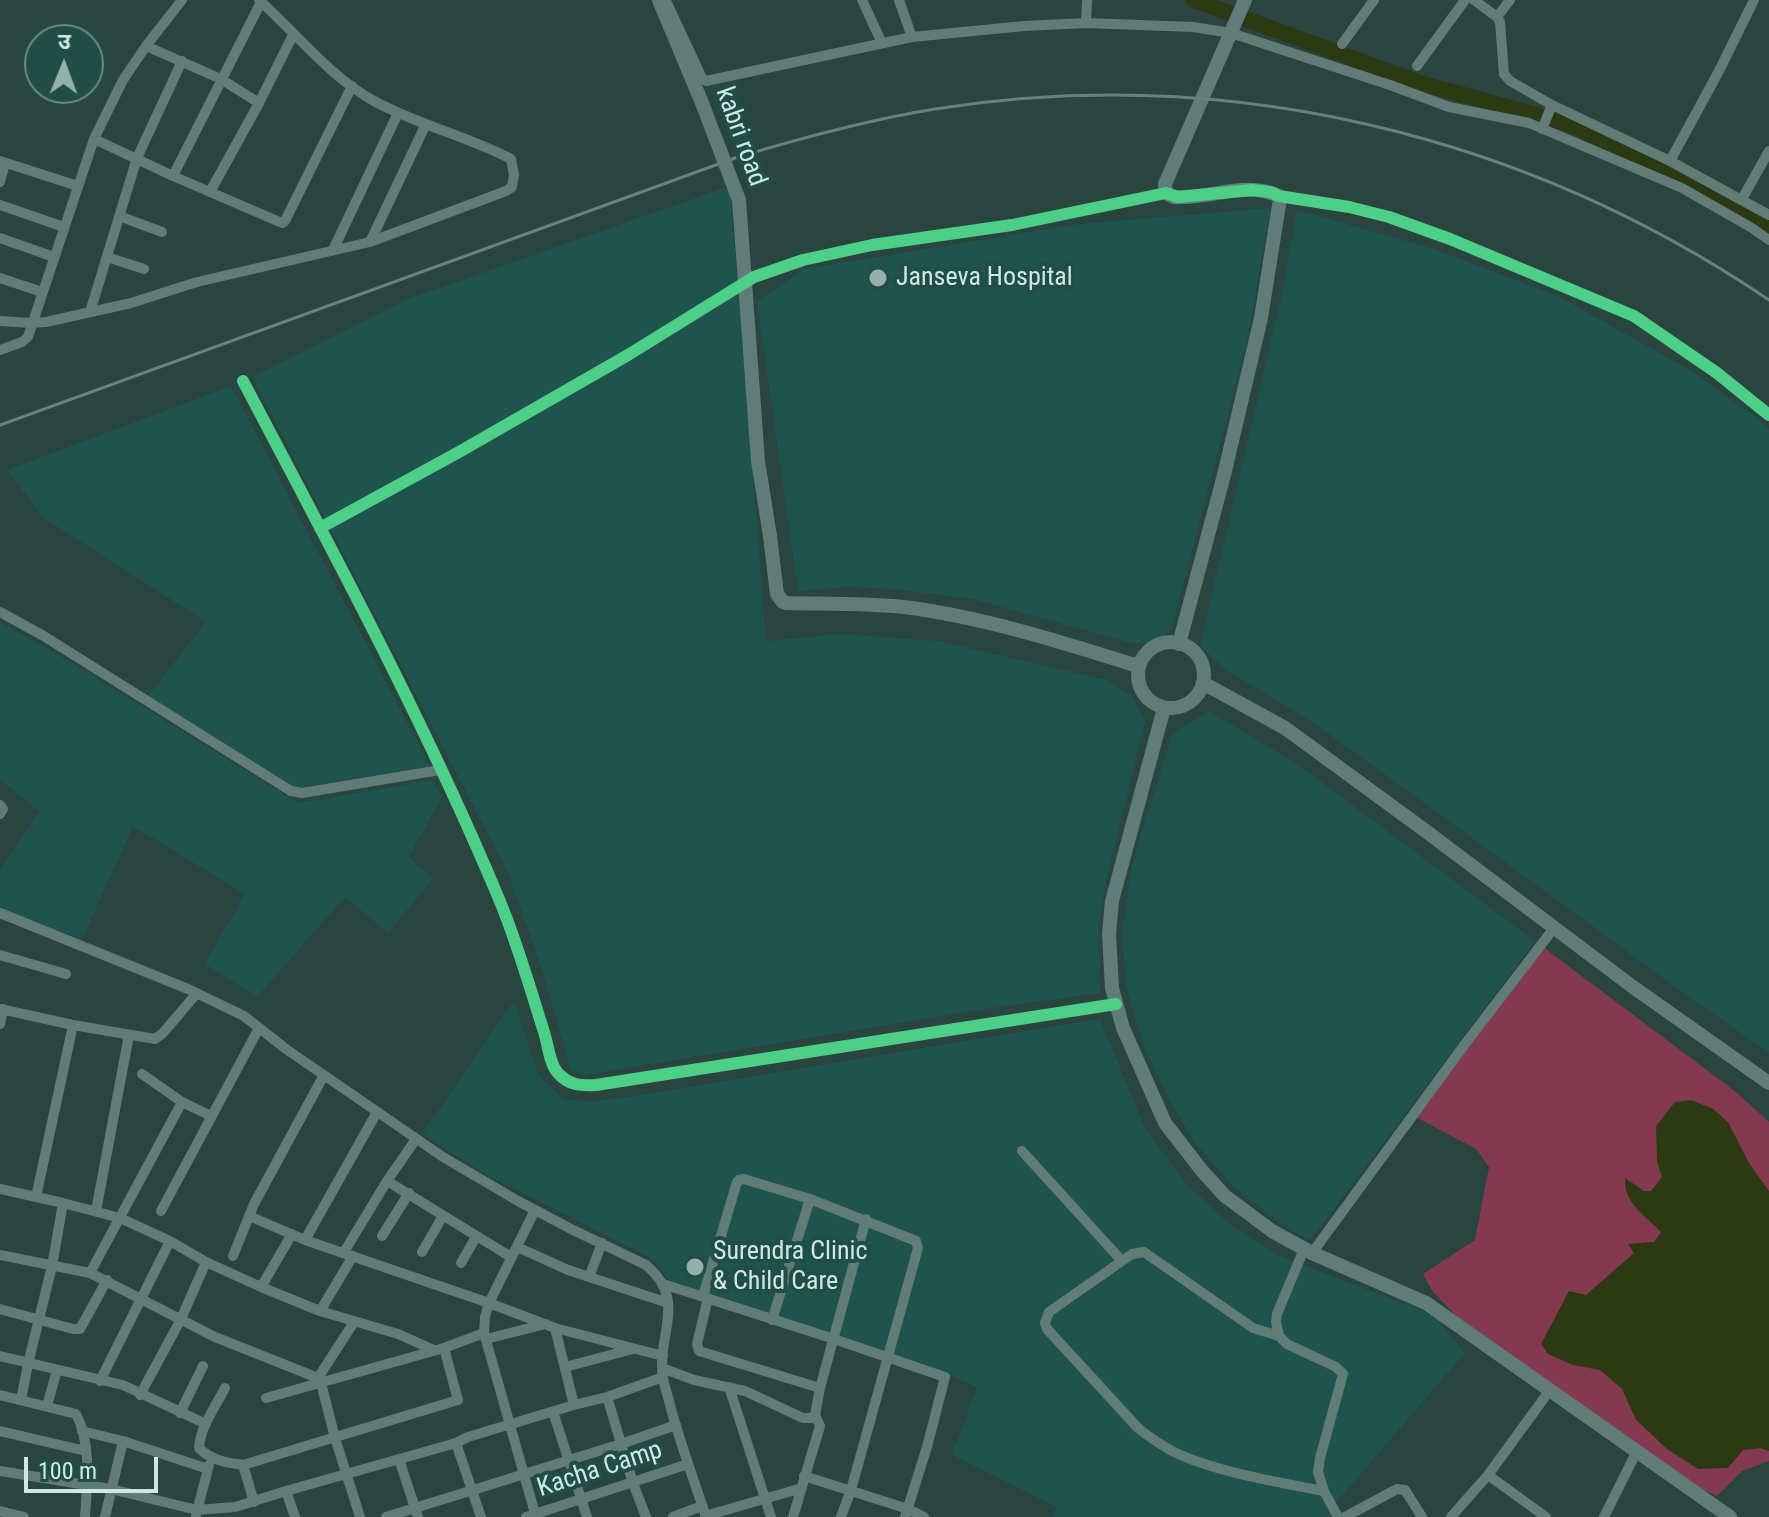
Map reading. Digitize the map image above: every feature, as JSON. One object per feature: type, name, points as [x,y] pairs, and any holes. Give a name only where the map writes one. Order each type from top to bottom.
[{"type":"street","points":[[0,350],[26,340],[94,139],[123,80],[182,0]]},
{"type":"street","name":"kabri road","points":[[659,0],[739,200],[758,461],[777,594],[783,602],[900,607],[948,614],[1138,666]]},
{"type":"street","points":[[666,0],[705,81],[912,37],[1024,26],[1086,23],[1233,30],[1449,107],[1529,123],[1682,188],[1769,240]]},
{"type":"street","points":[[862,0],[882,43]]},
{"type":"street","points":[[899,0],[912,37]]},
{"type":"street","points":[[1086,23],[1087,0]]},
{"type":"street","points":[[1342,44],[1374,0]]},
{"type":"street","points":[[1417,66],[1465,0]]},
{"type":"street","points":[[1474,0],[1497,17],[1506,78],[1552,105],[1670,161],[1769,215]]},
{"type":"street","points":[[1497,17],[1510,0]]},
{"type":"street","points":[[1670,161],[1754,0]]},
{"type":"street","points":[[0,321],[31,323],[90,312],[131,303],[197,282],[370,242],[506,191],[513,185],[513,166],[509,157],[371,100],[293,35],[260,1],[173,176]]},
{"type":"street","points":[[1166,193],[1166,179],[1244,3]]},
{"type":"street","points":[[210,192],[293,35]]},
{"type":"street","points":[[146,46],[221,79],[259,103]]},
{"type":"street","points":[[90,312],[137,158],[182,61]]},
{"type":"street","points":[[94,139],[277,223],[284,222],[352,86]]},
{"type":"street","points":[[1542,129],[1552,105]]},
{"type":"street","points":[[333,250],[398,113]]},
{"type":"street","points":[[370,242],[426,124]]},
{"type":"street","points":[[1611,157],[1621,137]]},
{"type":"street","points":[[1742,199],[1769,151]]},
{"type":"street","points":[[0,182],[3,162],[78,186]]},
{"type":"street","points":[[1712,205],[1721,187]]},
{"type":"street","points":[[320,528],[628,355],[754,277],[803,260],[872,245],[1012,225],[1166,193],[1178,197],[1252,190],[1270,192],[1389,217],[1450,239],[1634,316],[1717,373],[1769,415]]},
{"type":"street","points":[[1179,644],[1224,475],[1261,318],[1279,196]]},
{"type":"street","points":[[0,205],[64,227]]},
{"type":"street","points":[[119,216],[162,232]]},
{"type":"street","points":[[0,238],[54,257]]},
{"type":"street","points":[[107,257],[144,269]]},
{"type":"street","points":[[0,278],[42,292]]},
{"type":"street","points":[[243,381],[395,673],[483,861],[507,917],[554,1067],[566,1080],[577,1085],[596,1085],[1116,1004]]},
{"type":"street","points":[[0,612],[296,793],[440,770]]},
{"type":"street","points":[[1163,643],[1179,644],[1199,657],[1203,683],[1198,695],[1189,703],[1177,708],[1164,708],[1153,704],[1142,693],[1138,666],[1152,647],[1163,643]]},
{"type":"street","points":[[1203,683],[1285,728],[1633,987],[1769,1083]]},
{"type":"street","points":[[1164,708],[1112,901],[1109,934],[1112,988],[1123,1028],[1165,1123],[1225,1196],[1272,1231],[1308,1251],[1426,1303],[1730,1517]]},
{"type":"street","points":[[0,805],[3,810],[0,814]]},
{"type":"street","points":[[0,913],[197,993],[244,1016],[416,1139],[491,1186],[646,1265],[663,1284],[668,1303],[663,1367],[676,1425],[704,1513]]},
{"type":"street","points":[[1279,1336],[1277,1314],[1308,1251],[1554,928]]},
{"type":"street","points":[[0,955],[66,974]]},
{"type":"street","points":[[0,1024],[2,1009],[149,1039],[159,1037],[197,993]]},
{"type":"street","points":[[36,1197],[73,1025]]},
{"type":"street","points":[[161,1211],[259,1028]]},
{"type":"street","points":[[96,1211],[129,1035]]},
{"type":"street","points":[[142,1074],[182,1102],[211,1116]]},
{"type":"street","points":[[233,1256],[249,1216],[324,1075]]},
{"type":"street","points":[[90,1273],[182,1102]]},
{"type":"street","points":[[305,1240],[377,1112]]},
{"type":"street","points":[[320,1311],[387,1181],[416,1139]]},
{"type":"street","points":[[1022,1151],[1122,1261]]},
{"type":"street","points":[[820,1388],[699,1351],[697,1344],[706,1297],[738,1181],[744,1179],[810,1199],[910,1237],[918,1244],[841,1517]]},
{"type":"street","points":[[387,1181],[476,1237],[668,1303]]},
{"type":"street","points":[[0,1189],[120,1218],[261,1287],[320,1311],[439,1349],[458,1400],[243,1465],[210,1457],[201,1451],[198,1444],[225,1388]]},
{"type":"street","points":[[382,1236],[409,1193]]},
{"type":"street","points":[[772,1320],[810,1199]]},
{"type":"street","points":[[21,1400],[63,1203]]},
{"type":"street","points":[[532,1516],[485,1336],[485,1317],[535,1210]]},
{"type":"street","points":[[249,1216],[305,1240],[551,1326],[636,1349],[663,1367],[694,1380],[752,1394],[798,1416],[815,1418]]},
{"type":"street","points":[[422,1252],[443,1216]]},
{"type":"street","points":[[793,1517],[820,1426],[815,1418],[820,1388],[866,1219]]},
{"type":"street","points":[[261,1287],[292,1234]]},
{"type":"street","points":[[461,1263],[476,1237]]},
{"type":"street","points":[[100,1381],[170,1241]]},
{"type":"street","points":[[589,1277],[602,1243]]},
{"type":"street","points":[[1324,1491],[1206,1464],[1155,1441],[1138,1428],[1047,1329],[1046,1317],[1053,1307],[1122,1261],[1136,1253],[1147,1253],[1253,1328],[1279,1336],[1287,1344],[1336,1367],[1343,1374],[1318,1472],[1338,1517]]},
{"type":"street","points":[[0,1255],[90,1273],[215,1337],[319,1381]]},
{"type":"street","points":[[140,1395],[181,1319],[206,1262]]},
{"type":"street","points":[[0,1309],[77,1330],[107,1280]]},
{"type":"street","points":[[663,1284],[945,1377],[906,1513]]},
{"type":"street","points":[[354,1322],[319,1381],[360,1517]]},
{"type":"street","points":[[266,1398],[485,1336],[551,1326]]},
{"type":"street","points":[[551,1326],[574,1405]]},
{"type":"street","points":[[565,1367],[636,1349]]},
{"type":"street","points":[[0,1356],[123,1385],[206,1424]]},
{"type":"street","points":[[180,1413],[203,1366]]},
{"type":"street","points":[[0,1471],[111,1489],[196,1514],[237,1512],[254,1502],[286,1491],[607,1397],[663,1367]]},
{"type":"street","points":[[47,1406],[57,1370]]},
{"type":"street","points":[[729,1387],[771,1517]]},
{"type":"street","points":[[1451,1517],[1488,1475],[1550,1390]]},
{"type":"street","points":[[0,1395],[76,1414],[86,1451],[85,1517]]},
{"type":"street","points":[[607,1397],[646,1517]]},
{"type":"street","points":[[553,1412],[587,1517]]},
{"type":"street","points":[[386,1517],[417,1512],[473,1490],[676,1425]]},
{"type":"street","points":[[0,1431],[86,1451]]},
{"type":"street","points":[[82,1431],[208,1469]]},
{"type":"street","points":[[105,1517],[123,1441]]},
{"type":"street","points":[[456,1443],[481,1517]]},
{"type":"street","points":[[1604,1517],[1637,1451]]},
{"type":"street","points":[[196,1514],[210,1457]]},
{"type":"street","points":[[399,1459],[417,1512]]},
{"type":"street","name":"Kacha Camp","points":[[532,1516],[688,1464]]},
{"type":"street","points":[[243,1465],[254,1502]]},
{"type":"street","points":[[1488,1475],[1538,1515]]},
{"type":"street","points":[[804,1476],[924,1517]]},
{"type":"street","points":[[673,1517],[704,1513],[802,1488]]},
{"type":"street","points":[[1345,1517],[1397,1489],[1405,1490],[1422,1517]]},
{"type":"street","points":[[286,1491],[295,1517]]},
{"type":"street","points":[[0,1511],[24,1517]]},
{"type":"shaded area","points":[[730,186],[766,641],[840,634],[938,641],[1107,680],[1132,696],[1145,722],[1109,869],[1099,924],[1100,993],[583,1075],[571,1070],[542,970],[509,875],[252,377],[408,299]]},
{"type":"shaded area","points":[[1271,208],[1246,345],[1171,630],[1153,642],[1135,644],[973,599],[893,589],[848,587],[798,591],[757,302],[804,269],[1079,224]]},
{"type":"shaded area","points":[[1297,210],[1434,249],[1558,296],[1688,369],[1769,429],[1769,1053],[1312,722],[1225,669],[1200,646],[1282,294]]},
{"type":"shaded area","points":[[231,386],[430,766],[297,788],[148,696],[206,622],[44,518],[7,470]]},
{"type":"shaded area","points":[[0,622],[64,658],[298,803],[432,780],[442,796],[409,857],[433,879],[388,933],[345,897],[257,997],[205,964],[245,894],[133,826],[82,939],[0,910],[0,871],[39,812],[0,779]]},
{"type":"shaded area","points":[[1209,711],[1297,764],[1535,941],[1310,1241],[1275,1220],[1235,1188],[1194,1142],[1143,1044],[1126,987],[1122,931],[1133,862],[1172,734]]},
{"type":"shaded area","points":[[1543,947],[1736,1092],[1769,1122],[1769,1461],[1742,1471],[1717,1496],[1695,1486],[1463,1323],[1433,1292],[1423,1274],[1475,1240],[1489,1167],[1476,1149],[1416,1117]]},
{"type":"shaded area","points":[[514,1001],[539,1076],[564,1100],[593,1101],[1100,1019],[1144,1126],[1184,1182],[1232,1226],[1277,1255],[1433,1315],[1465,1353],[1328,1508],[1332,1517],[1053,1517],[1057,1507],[952,1455],[977,1387],[926,1365],[671,1282],[651,1258],[485,1174],[422,1134]]},
{"type":"shaded area","points":[[1691,1100],[1713,1109],[1728,1122],[1749,1163],[1769,1191],[1769,1451],[1760,1448],[1743,1450],[1728,1468],[1698,1469],[1667,1449],[1636,1420],[1622,1389],[1600,1370],[1573,1365],[1548,1354],[1541,1344],[1569,1291],[1586,1295],[1634,1253],[1628,1244],[1654,1242],[1661,1232],[1632,1202],[1625,1187],[1625,1178],[1644,1191],[1651,1191],[1662,1177],[1657,1162],[1656,1126],[1675,1102]]},
{"type":"waterway","points":[[1194,0],[1420,83],[1569,124],[1682,177],[1769,228]]},
{"type":"railway","points":[[0,425],[735,158],[834,130],[910,113],[1045,97],[1154,96],[1263,105],[1370,125],[1475,154],[1577,194],[1675,242],[1769,300]]},
{"type":"cycle path","points":[[320,528],[628,355],[754,277],[803,260],[872,245],[1012,225],[1166,193],[1178,197],[1252,190],[1270,192],[1389,217],[1450,239],[1634,316],[1717,373],[1769,415]]},
{"type":"cycle path","points":[[243,381],[377,638],[440,767],[506,915],[552,1063],[565,1080],[580,1085],[596,1085],[1116,1004]]},
{"type":"place","name":"Janseva Hospital","points":[[878,278]]},
{"type":"place","name":"Surendra Clinic & Child Care","points":[[695,1267]]}]
